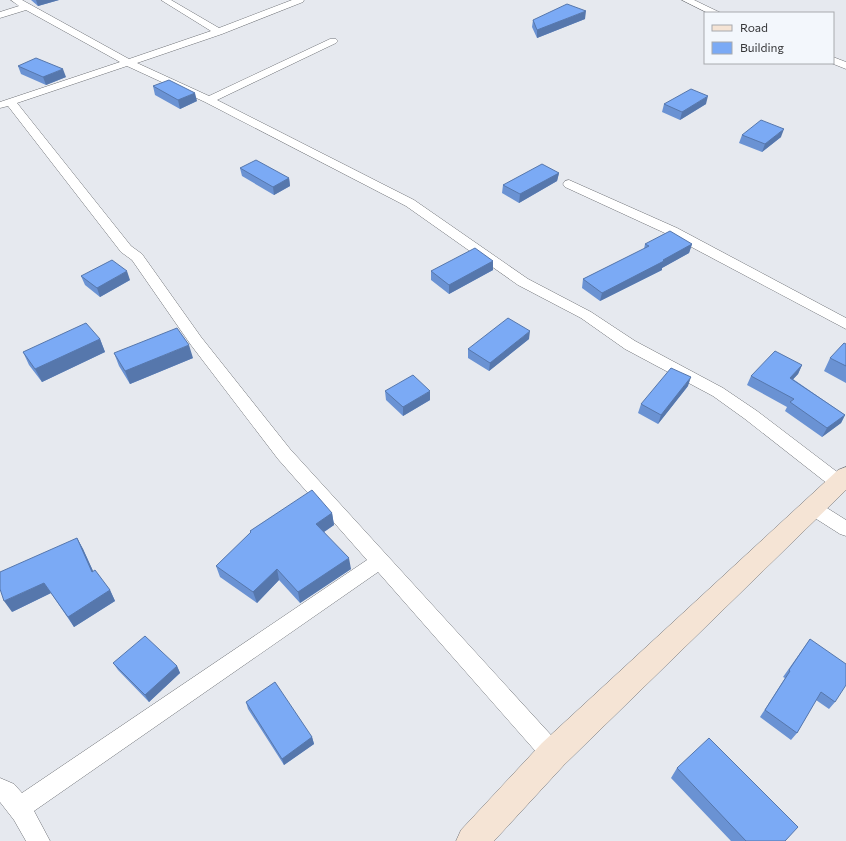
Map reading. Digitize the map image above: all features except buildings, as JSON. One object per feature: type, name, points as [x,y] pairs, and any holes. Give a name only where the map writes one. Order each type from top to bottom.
[{"type":"street","points":[[15,0],[25,7],[128,63],[209,100],[410,203],[523,282],[580,311],[630,345],[718,392],[842,480],[553,754],[472,841]]},
{"type":"street","points":[[164,0],[219,32]]},
{"type":"street","points":[[300,0],[219,32],[5,104],[126,249],[137,257],[196,341],[284,454],[553,754]]},
{"type":"street","points":[[686,0],[714,12]]},
{"type":"street","points":[[0,15],[25,7]]},
{"type":"street","points":[[209,100],[333,41]]},
{"type":"street","points":[[834,60],[846,66]]},
{"type":"street","points":[[569,184],[672,231],[846,324]]},
{"type":"street","points":[[813,508],[846,529]]},
{"type":"street","points":[[19,808],[380,561]]},
{"type":"street","points":[[0,789],[4,791],[19,808],[38,841]]}]
